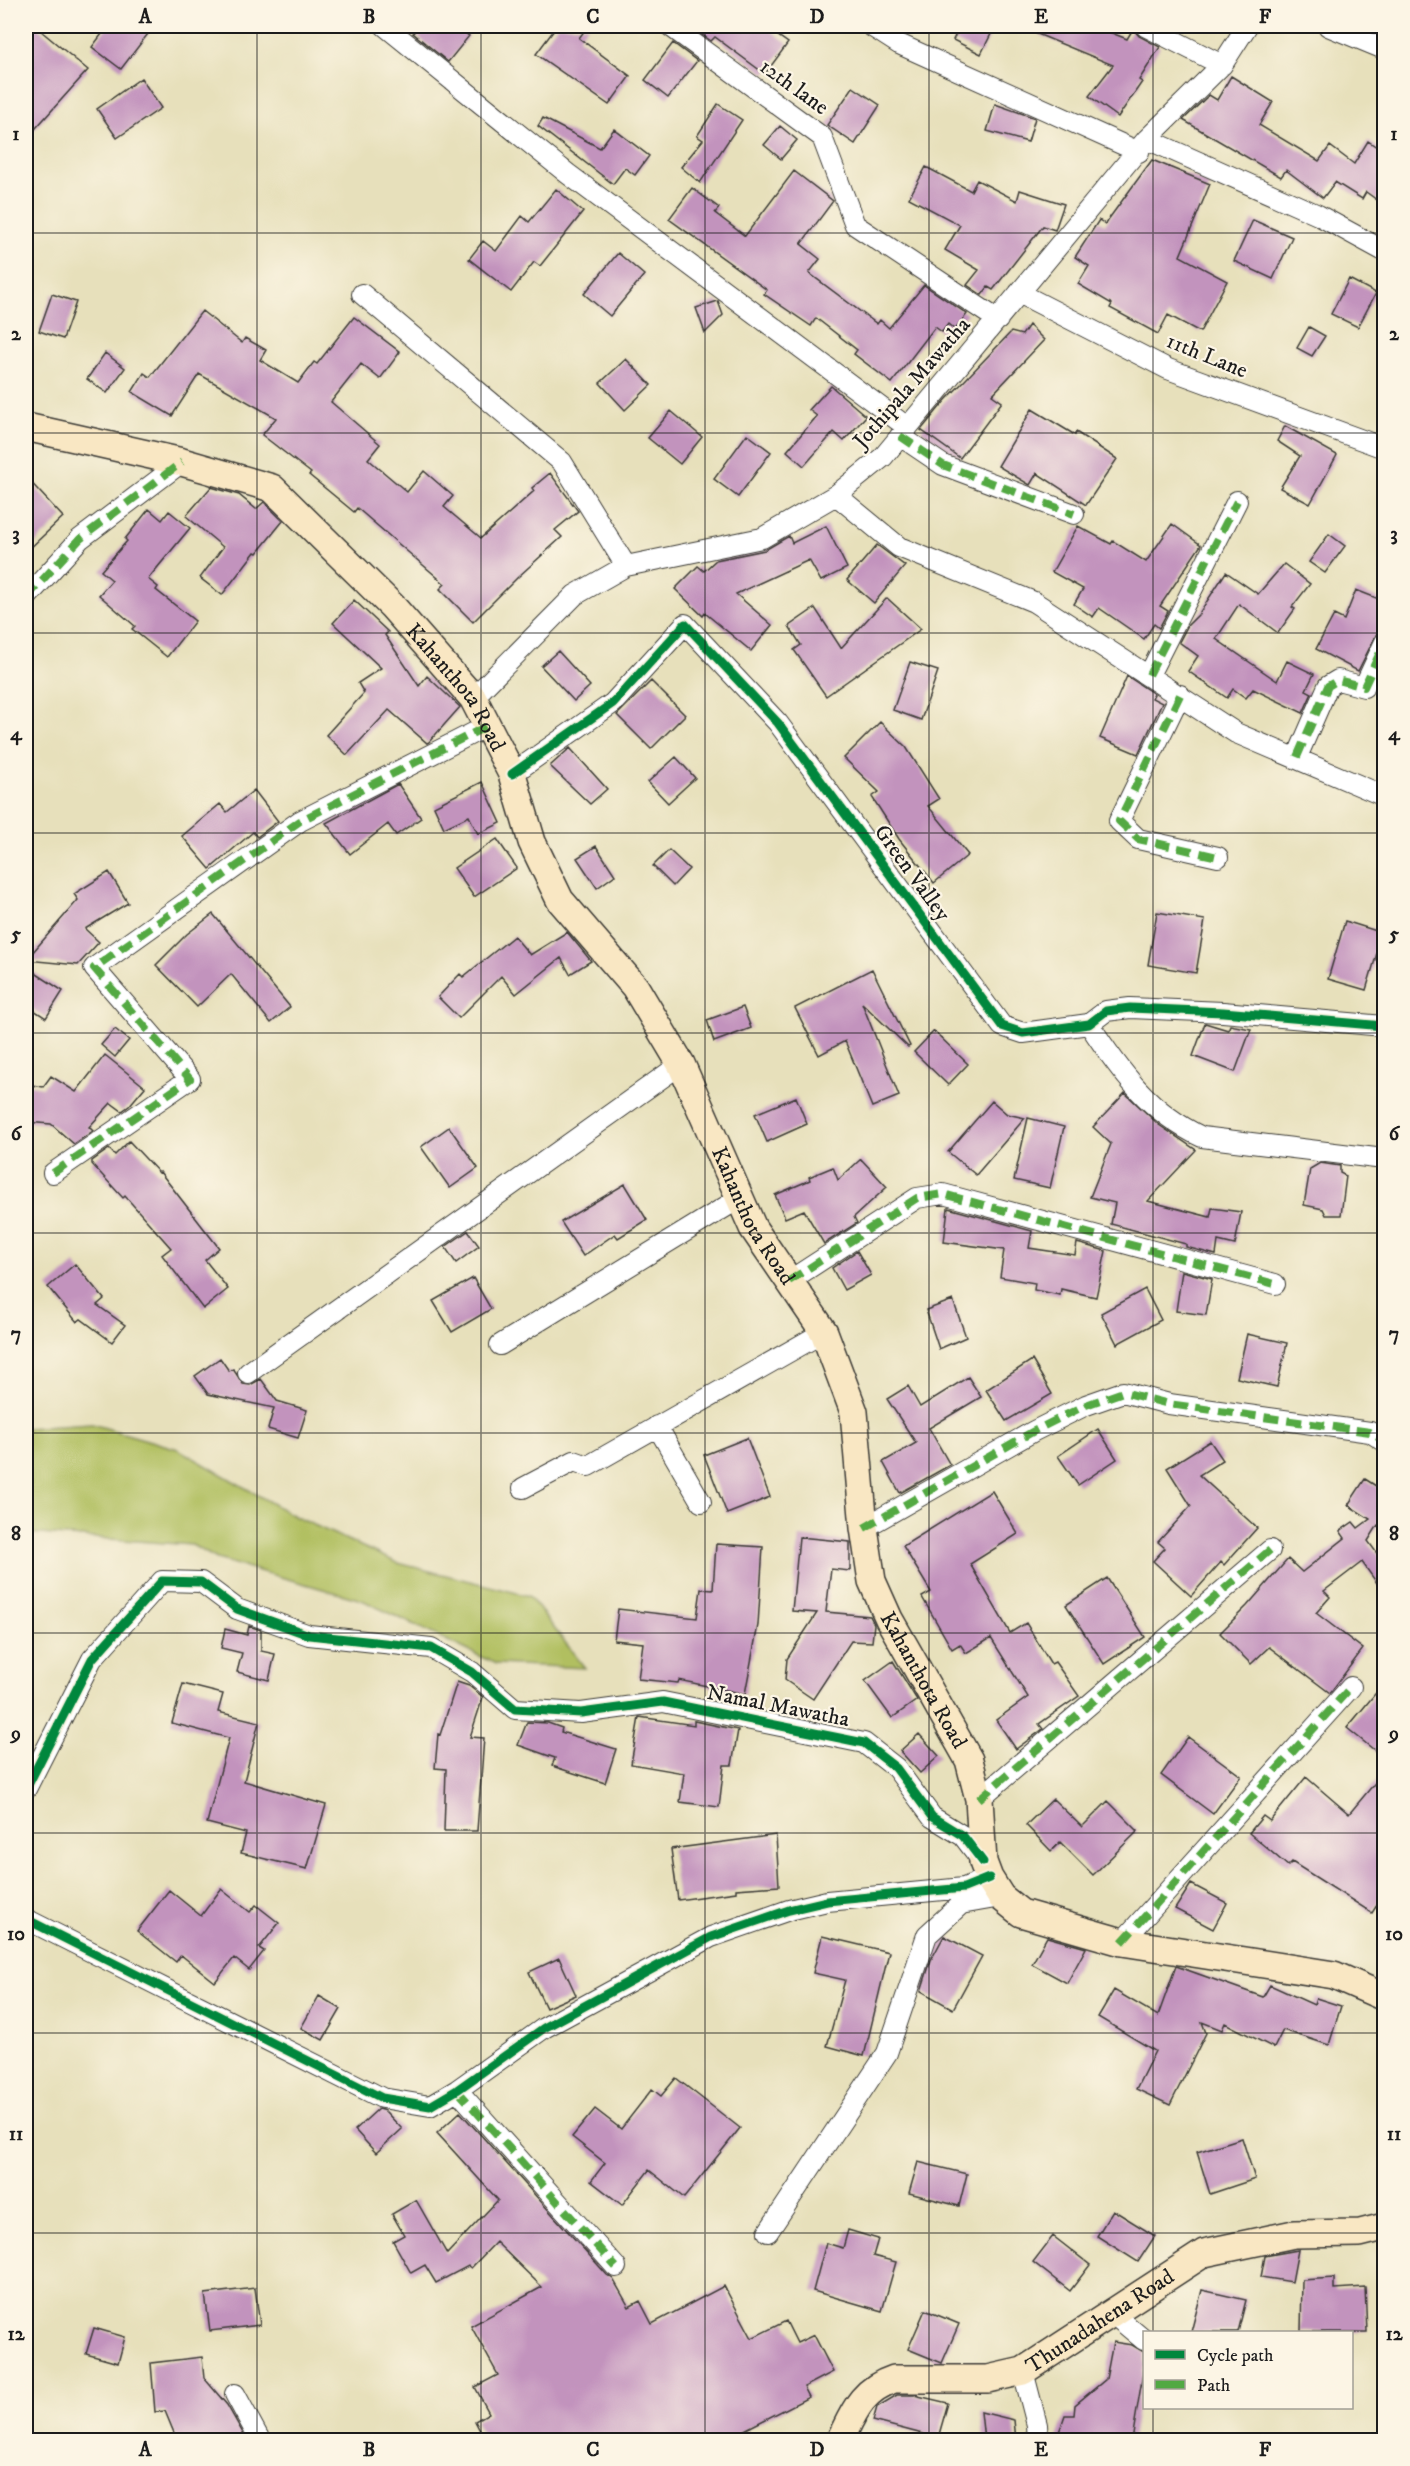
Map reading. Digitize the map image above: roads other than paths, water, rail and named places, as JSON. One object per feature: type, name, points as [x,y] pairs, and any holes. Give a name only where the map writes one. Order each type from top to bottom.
[{"type":"main road","name":"Kahanthota Road","points":[[26,427],[182,462],[272,488],[392,606],[473,698],[512,774],[532,842],[560,900],[635,987],[681,1064],[753,1228],[824,1332],[854,1412],[864,1528],[872,1581],[889,1619],[969,1760],[979,1799],[991,1879]]},
{"type":"main road","points":[[991,1879],[1021,1913],[1122,1942],[1334,1975],[1384,1997]]},
{"type":"main road","name":"Thunadahena Road","points":[[840,2440],[862,2397],[888,2381],[894,2379],[988,2379],[1023,2371],[1204,2253],[1294,2234],[1360,2233],[1384,2227]]},
{"type":"street","points":[[385,26],[568,174],[904,431],[943,465],[1074,514]]},
{"type":"street","name":"12th lane","points":[[670,26],[822,137],[855,225],[998,321]]},
{"type":"street","points":[[871,26],[899,44],[1143,146],[1318,215],[1384,251]]},
{"type":"street","points":[[1145,26],[1222,65]]},
{"type":"street","name":"Jothipala Mawatha","points":[[473,698],[575,595],[626,566],[762,537],[836,495],[883,457],[1143,146],[1222,65],[1247,26]]},
{"type":"street","points":[[1328,26],[1384,49]]},
{"type":"street","name":"11th Lane","points":[[1019,293],[1168,369],[1384,448]]},
{"type":"street","points":[[362,294],[562,462],[626,566]]},
{"type":"street","points":[[26,598],[80,538],[182,462]]},
{"type":"street","points":[[836,495],[899,547],[1034,602],[1236,733],[1297,757],[1384,796]]},
{"type":"street","points":[[1149,675],[1237,501]]},
{"type":"street","name":"Green Valley","points":[[512,774],[613,703],[685,624],[778,723],[1002,1026],[1023,1033],[1089,1024],[1106,1011],[1130,1008],[1223,1012],[1384,1026]]},
{"type":"street","points":[[1297,757],[1328,686],[1338,680],[1364,687],[1384,644]]},
{"type":"street","points":[[1180,695],[1119,821],[1138,839],[1218,856]]},
{"type":"street","points":[[53,1173],[190,1079],[94,968],[300,821],[487,726]]},
{"type":"street","points":[[1089,1024],[1132,1086],[1158,1110],[1202,1137],[1384,1159]]},
{"type":"street","points":[[248,1373],[681,1064]]},
{"type":"street","points":[[789,1281],[917,1198],[943,1194],[1275,1284]]},
{"type":"street","points":[[500,1345],[740,1198]]},
{"type":"street","points":[[523,1488],[574,1461],[588,1466],[824,1332]]},
{"type":"street","points":[[864,1528],[1034,1431],[1086,1405],[1123,1392],[1169,1404],[1370,1432],[1384,1441]]},
{"type":"street","points":[[657,1426],[701,1502]]},
{"type":"street","points":[[979,1799],[1270,1550]]},
{"type":"street","name":"Namal Mawatha","points":[[26,1789],[92,1659],[162,1581],[201,1582],[237,1609],[309,1635],[431,1648],[472,1672],[515,1709],[581,1713],[663,1702],[864,1743],[896,1768],[932,1817],[963,1836],[991,1879]]},
{"type":"street","points":[[1122,1942],[1351,1687]]},
{"type":"street","points":[[26,1919],[382,2098],[430,2106],[457,2090],[543,2028],[711,1937],[789,1910],[827,1901],[964,1888],[991,1879]]},
{"type":"street","points":[[768,2232],[887,2053],[927,1935],[991,1879]]},
{"type":"street","points":[[457,2090],[615,2267]]},
{"type":"street","points":[[1113,2314],[1143,2339]]},
{"type":"street","points":[[1023,2371],[1037,2425],[1038,2440]]},
{"type":"street","points":[[235,2394],[260,2440]]}]
